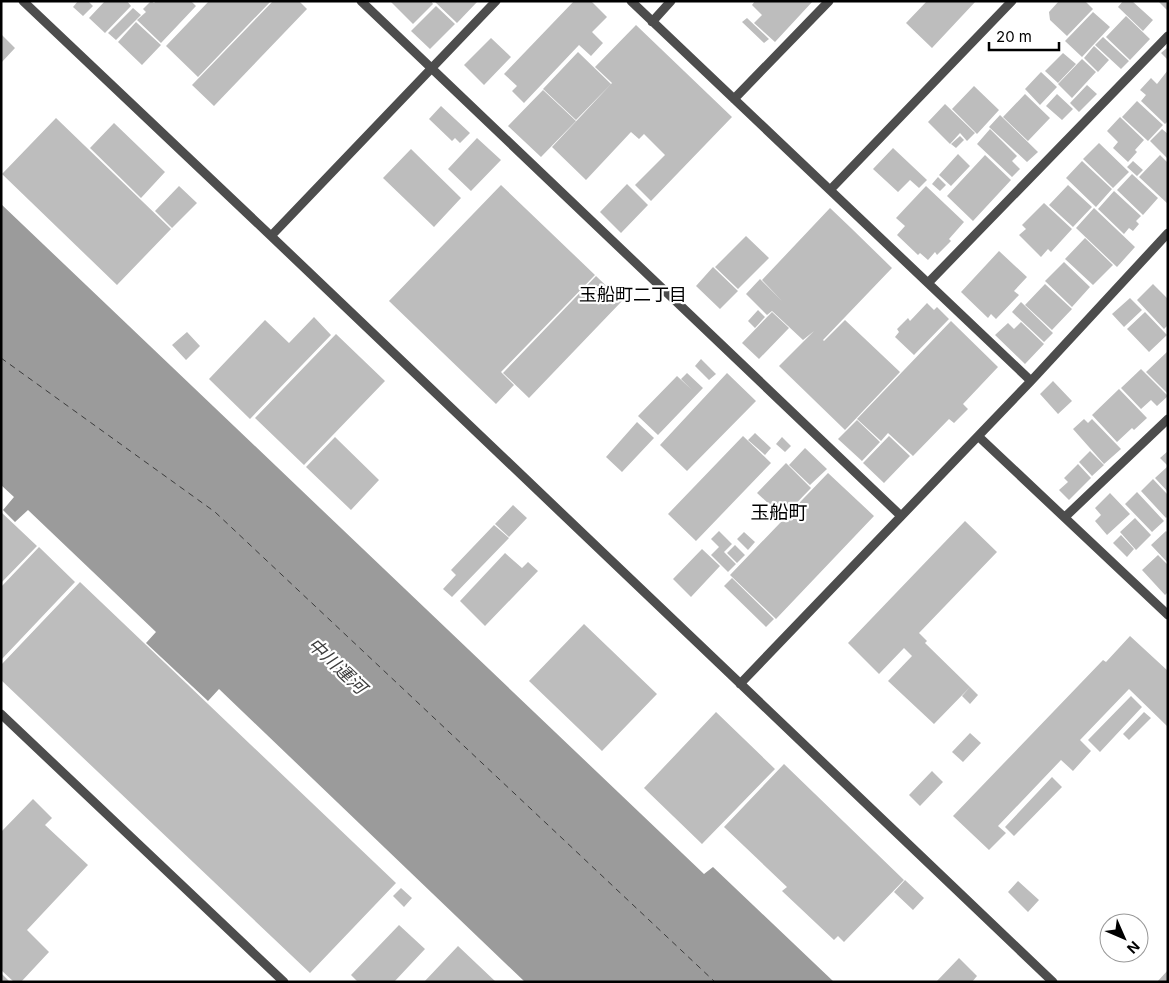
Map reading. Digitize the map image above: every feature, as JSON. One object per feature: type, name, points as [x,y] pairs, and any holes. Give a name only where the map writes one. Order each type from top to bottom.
[{"type":"street","points":[[23,1],[1053,982]]},
{"type":"street","points":[[361,1],[901,516]]},
{"type":"street","points":[[271,236],[496,1]]},
{"type":"street","points":[[631,1],[1031,381]]},
{"type":"street","points":[[652,22],[671,1]]},
{"type":"street","points":[[734,99],[829,1]]},
{"type":"street","points":[[830,190],[1012,1]]},
{"type":"street","points":[[928,283],[1168,36]]},
{"type":"street","points":[[740,684],[1031,381],[1168,233]]},
{"type":"street","points":[[1064,517],[1168,418]]},
{"type":"street","points":[[978,436],[1168,615]]},
{"type":"street","points":[[1,714],[284,982]]},
{"type":"water","name":"中川運河","points":[[1,204],[704,874],[713,867],[834,982],[525,982],[219,689],[208,701],[146,643],[156,632],[28,510],[15,522],[3,510],[14,497],[1,485]]},
{"type":"building","points":[[78,1],[88,1],[93,6],[83,16],[73,7]]},
{"type":"building","points":[[105,1],[127,1],[131,6],[105,33],[89,18]]},
{"type":"building","points":[[151,1],[154,3],[156,1],[191,1],[196,6],[161,43],[137,20],[146,12],[143,9]]},
{"type":"building","points":[[209,1],[271,1],[198,77],[166,46]]},
{"type":"building","points":[[273,1],[299,1],[307,9],[214,106],[192,85]]},
{"type":"building","points":[[390,1],[431,1],[433,4],[413,24]]},
{"type":"building","points":[[434,1],[478,1],[457,23]]},
{"type":"building","points":[[574,1],[591,1],[607,17],[592,32],[603,43],[591,56],[579,45],[524,103],[512,91],[517,86],[504,74]]},
{"type":"building","points":[[755,1],[813,1],[775,42],[754,23],[762,15],[752,5]]},
{"type":"building","points":[[927,1],[976,1],[932,48],[906,23]]},
{"type":"building","points":[[1059,1],[1085,1],[1093,9],[1067,36],[1050,20],[1049,12]]},
{"type":"building","points":[[1123,1],[1132,1],[1153,20],[1143,31],[1118,7]]},
{"type":"building","points":[[1158,1],[1168,1],[1168,11]]},
{"type":"building","points":[[436,6],[455,24],[430,49],[411,31]]},
{"type":"building","points":[[133,8],[141,15],[116,40],[108,33]]},
{"type":"building","points":[[1093,12],[1110,27],[1082,57],[1065,41]]},
{"type":"building","points":[[1126,16],[1150,39],[1130,60],[1106,37]]},
{"type":"building","points":[[747,18],[769,39],[764,43],[742,22]]},
{"type":"building","points":[[136,22],[161,45],[142,65],[118,42]]},
{"type":"building","points":[[636,25],[732,117],[651,201],[635,185],[665,155],[644,134],[639,139],[631,132],[586,180],[552,147],[612,83],[595,67]]},
{"type":"building","points":[[1,34],[15,48],[1,63]]},
{"type":"building","points":[[1103,37],[1129,61],[1121,69],[1095,45]]},
{"type":"building","points":[[491,38],[511,57],[484,85],[464,65]]},
{"type":"building","points":[[1094,46],[1109,60],[1098,72],[1084,58]]},
{"type":"building","points":[[1168,47],[1168,60],[1161,53]]},
{"type":"building","points":[[578,52],[611,84],[576,120],[543,89]]},
{"type":"building","points":[[1063,53],[1076,64],[1058,83],[1045,71]]},
{"type":"building","points":[[1082,59],[1096,72],[1072,98],[1058,84]]},
{"type":"building","points":[[1168,70],[1168,121],[1165,124],[1141,101],[1146,95],[1140,90],[1151,78],[1157,84]]},
{"type":"building","points":[[1041,72],[1057,87],[1040,105],[1025,89]]},
{"type":"building","points":[[1087,85],[1097,94],[1079,112],[1070,103]]},
{"type":"building","points":[[974,86],[999,110],[977,134],[952,109]]},
{"type":"building","points":[[543,90],[576,121],[541,157],[508,126]]},
{"type":"building","points":[[1025,94],[1050,118],[1028,141],[1003,117]]},
{"type":"building","points":[[1057,94],[1073,109],[1062,120],[1046,106]]},
{"type":"building","points":[[1137,101],[1163,125],[1148,141],[1122,117]]},
{"type":"building","points":[[945,104],[975,133],[967,141],[960,133],[950,144],[928,122]]},
{"type":"building","points":[[441,106],[470,133],[460,143],[455,138],[452,141],[429,119]]},
{"type":"building","points":[[1000,115],[1038,152],[1027,162],[989,127]]},
{"type":"building","points":[[1120,117],[1144,140],[1128,162],[1113,148],[1118,142],[1107,131]]},
{"type":"building","points":[[56,118],[171,229],[117,285],[2,174]]},
{"type":"building","points":[[114,123],[165,172],[141,198],[90,148]]},
{"type":"building","points":[[990,129],[1017,156],[1012,161],[1020,169],[1012,177],[977,144]]},
{"type":"building","points":[[1162,129],[1168,134],[1168,159],[1150,141]]},
{"type":"building","points":[[960,136],[964,140],[956,148],[951,144]]},
{"type":"building","points":[[477,138],[501,160],[471,191],[448,169]]},
{"type":"building","points":[[1099,143],[1129,172],[1113,188],[1083,159]]},
{"type":"building","points":[[893,148],[927,180],[919,188],[910,180],[898,192],[873,169]]},
{"type":"building","points":[[411,149],[461,198],[434,227],[383,178]]},
{"type":"building","points":[[958,154],[970,166],[951,186],[939,175]]},
{"type":"building","points":[[985,155],[1011,180],[973,221],[947,196]]},
{"type":"building","points":[[1160,155],[1168,163],[1168,204],[1139,177]]},
{"type":"building","points":[[1082,161],[1112,189],[1096,207],[1066,178]]},
{"type":"building","points":[[1133,161],[1143,170],[1137,176],[1127,167]]},
{"type":"building","points":[[1132,174],[1158,198],[1143,215],[1117,190]]},
{"type":"building","points":[[938,177],[946,185],[940,191],[932,184]]},
{"type":"building","points":[[627,184],[648,205],[621,233],[600,212]]},
{"type":"building","points":[[501,185],[595,275],[501,372],[514,385],[496,404],[389,301]]},
{"type":"building","points":[[1068,185],[1092,207],[1073,227],[1049,205]]},
{"type":"building","points":[[179,186],[197,203],[172,228],[155,211]]},
{"type":"building","points":[[926,186],[964,222],[949,239],[951,241],[937,255],[935,252],[928,260],[920,253],[918,255],[897,235],[905,226],[896,218]]},
{"type":"building","points":[[1114,191],[1141,216],[1136,221],[1139,224],[1133,231],[1129,228],[1124,234],[1098,209]]},
{"type":"building","points":[[1044,203],[1072,229],[1051,252],[1048,249],[1041,257],[1019,235],[1026,229],[1022,225]]},
{"type":"building","points":[[830,208],[892,268],[823,340],[845,320],[900,372],[845,430],[779,366],[814,331],[803,340],[772,311],[767,315],[746,294],[760,279],[782,301],[762,280]]},
{"type":"building","points":[[1094,208],[1135,247],[1117,267],[1076,228]]},
{"type":"building","points":[[746,236],[769,258],[738,289],[715,267]]},
{"type":"building","points":[[1085,238],[1113,265],[1093,285],[1065,259]]},
{"type":"building","points":[[999,251],[1027,277],[1014,291],[1019,295],[996,319],[991,314],[988,318],[961,292]]},
{"type":"building","points":[[1064,262],[1090,287],[1072,307],[1045,281]]},
{"type":"building","points":[[713,267],[738,291],[720,309],[696,286]]},
{"type":"building","points":[[596,276],[622,301],[529,398],[503,373]]},
{"type":"building","points":[[1045,284],[1072,309],[1052,330],[1025,305]]},
{"type":"building","points":[[1153,284],[1168,299],[1168,325],[1164,329],[1137,300]]},
{"type":"building","points":[[1130,298],[1142,310],[1124,327],[1112,314]]},
{"type":"building","points":[[1021,302],[1053,333],[1044,342],[1012,312]]},
{"type":"building","points":[[927,303],[934,310],[937,307],[949,319],[914,355],[895,337],[899,332],[897,329],[908,318],[910,321]]},
{"type":"building","points":[[758,310],[765,317],[755,328],[748,321]]},
{"type":"building","points":[[772,312],[789,328],[759,359],[742,343]]},
{"type":"building","points":[[1145,312],[1167,335],[1149,352],[1127,329]]},
{"type":"building","points":[[314,317],[331,335],[250,419],[209,379],[265,320],[289,343]]},
{"type":"building","points":[[951,321],[998,367],[963,404],[968,409],[954,423],[949,419],[913,456],[888,433],[881,441],[857,419]]},
{"type":"building","points":[[1021,322],[1044,344],[1025,364],[995,335],[1008,323],[1014,329]]},
{"type":"building","points":[[187,332],[200,346],[186,360],[172,345]]},
{"type":"building","points":[[336,334],[385,381],[304,465],[255,418]]},
{"type":"building","points":[[1168,351],[1168,394],[1146,372]]},
{"type":"building","points":[[701,359],[716,374],[709,380],[695,366]]},
{"type":"building","points":[[1141,369],[1168,396],[1157,406],[1151,400],[1141,409],[1121,388]]},
{"type":"building","points":[[687,373],[703,388],[658,435],[638,416],[677,376],[692,390],[681,379]]},
{"type":"building","points":[[727,373],[756,401],[687,471],[660,445]]},
{"type":"building","points":[[1053,381],[1072,401],[1058,414],[1040,394]]},
{"type":"building","points":[[1119,389],[1147,418],[1134,430],[1132,428],[1117,442],[1092,415]]},
{"type":"building","points":[[1084,419],[1088,423],[1092,419],[1121,449],[1104,464],[1073,429]]},
{"type":"building","points":[[857,420],[880,442],[862,461],[838,439]]},
{"type":"building","points":[[637,422],[654,438],[622,472],[606,457]]},
{"type":"building","points":[[755,433],[771,448],[765,455],[748,440]]},
{"type":"building","points":[[743,436],[771,463],[696,541],[668,514]]},
{"type":"building","points":[[889,436],[910,456],[884,483],[863,463]]},
{"type":"building","points":[[335,437],[379,480],[351,510],[306,467]]},
{"type":"building","points":[[782,437],[791,446],[785,452],[776,444]]},
{"type":"building","points":[[805,448],[827,469],[810,485],[789,465]]},
{"type":"building","points":[[1090,451],[1104,465],[1092,476],[1079,462]]},
{"type":"building","points":[[1168,451],[1168,466],[1160,458]]},
{"type":"building","points":[[786,463],[811,488],[783,517],[757,493]]},
{"type":"building","points":[[1078,464],[1091,478],[1069,500],[1059,490],[1068,482],[1064,478]]},
{"type":"building","points":[[1168,468],[1168,492],[1155,478]]},
{"type":"building","points":[[828,473],[874,516],[776,619],[730,575]]},
{"type":"building","points":[[1153,479],[1168,495],[1168,516],[1166,518],[1141,491]]},
{"type":"building","points":[[1137,492],[1164,521],[1152,532],[1125,504]]},
{"type":"building","points":[[1110,493],[1130,514],[1107,535],[1095,521],[1101,515],[1095,508]]},
{"type":"building","points":[[513,505],[527,518],[509,537],[495,524]]},
{"type":"building","points":[[1,512],[37,546],[1,583]]},
{"type":"building","points":[[1135,518],[1151,535],[1136,550],[1120,532]]},
{"type":"building","points":[[965,521],[997,552],[919,633],[927,641],[925,643],[970,687],[934,724],[888,681],[912,656],[904,648],[879,674],[848,643]]},
{"type":"building","points":[[494,525],[509,538],[452,597],[443,589],[456,575],[451,570]]},
{"type":"building","points":[[719,531],[732,544],[724,552],[736,564],[728,572],[711,555],[719,547],[711,539]]},
{"type":"building","points":[[1166,531],[1168,533],[1168,563],[1151,545]]},
{"type":"building","points":[[744,532],[755,542],[748,550],[737,539]]},
{"type":"building","points":[[1121,535],[1134,549],[1127,557],[1113,543]]},
{"type":"building","points":[[735,545],[745,555],[737,563],[727,553]]},
{"type":"building","points":[[39,547],[75,582],[1,660],[1,587]]},
{"type":"building","points":[[702,549],[720,566],[691,597],[673,579]]},
{"type":"building","points":[[505,553],[522,568],[528,562],[538,571],[485,626],[460,601]]},
{"type":"building","points":[[1158,555],[1168,565],[1168,592],[1165,595],[1142,570]]},
{"type":"building","points":[[732,578],[774,619],[766,627],[724,586]]},
{"type":"building","points":[[80,582],[396,883],[310,973],[1,680],[1,665]]},
{"type":"building","points":[[584,624],[657,694],[602,751],[529,681]]},
{"type":"building","points":[[1130,636],[1168,671],[1168,727],[1129,689],[1080,740],[1091,751],[1073,771],[1061,760],[998,826],[1006,833],[989,850],[953,816],[1103,660],[1106,662]]},
{"type":"building","points":[[970,687],[978,695],[970,704],[962,696]]},
{"type":"building","points":[[1131,696],[1142,707],[1100,752],[1088,740]]},
{"type":"building","points":[[716,712],[775,769],[702,844],[644,788]]},
{"type":"building","points":[[1144,712],[1151,718],[1129,740],[1123,734]]},
{"type":"building","points":[[970,733],[981,743],[963,762],[952,752]]},
{"type":"building","points":[[784,764],[904,880],[844,942],[838,936],[834,940],[782,891],[787,887],[724,827]]},
{"type":"building","points":[[932,771],[943,782],[920,806],[909,795]]},
{"type":"building","points":[[1052,777],[1062,787],[1014,836],[1005,827]]},
{"type":"building","points":[[33,799],[52,818],[45,825],[88,865],[27,930],[49,952],[21,982],[14,982],[1,970],[1,832]]},
{"type":"building","points":[[905,880],[924,898],[913,910],[894,892]]},
{"type":"building","points":[[1018,881],[1039,900],[1028,912],[1008,892]]},
{"type":"building","points":[[401,888],[412,898],[404,907],[393,896]]},
{"type":"building","points":[[399,925],[425,949],[394,982],[358,982],[351,975]]},
{"type":"building","points":[[458,946],[496,982],[424,982]]},
{"type":"building","points":[[959,958],[977,976],[972,982],[936,982]]},
{"type":"building","points":[[1168,970],[1168,982],[1157,982]]},
{"type":"building","points":[[1,973],[10,982],[1,982]]},
{"type":"ferry route","points":[[1,358],[215,512],[715,982]]},
{"type":"district","name":"玉船町二丁目","points":[[633,295]]},
{"type":"district","name":"玉船町","points":[[779,512]]}]
